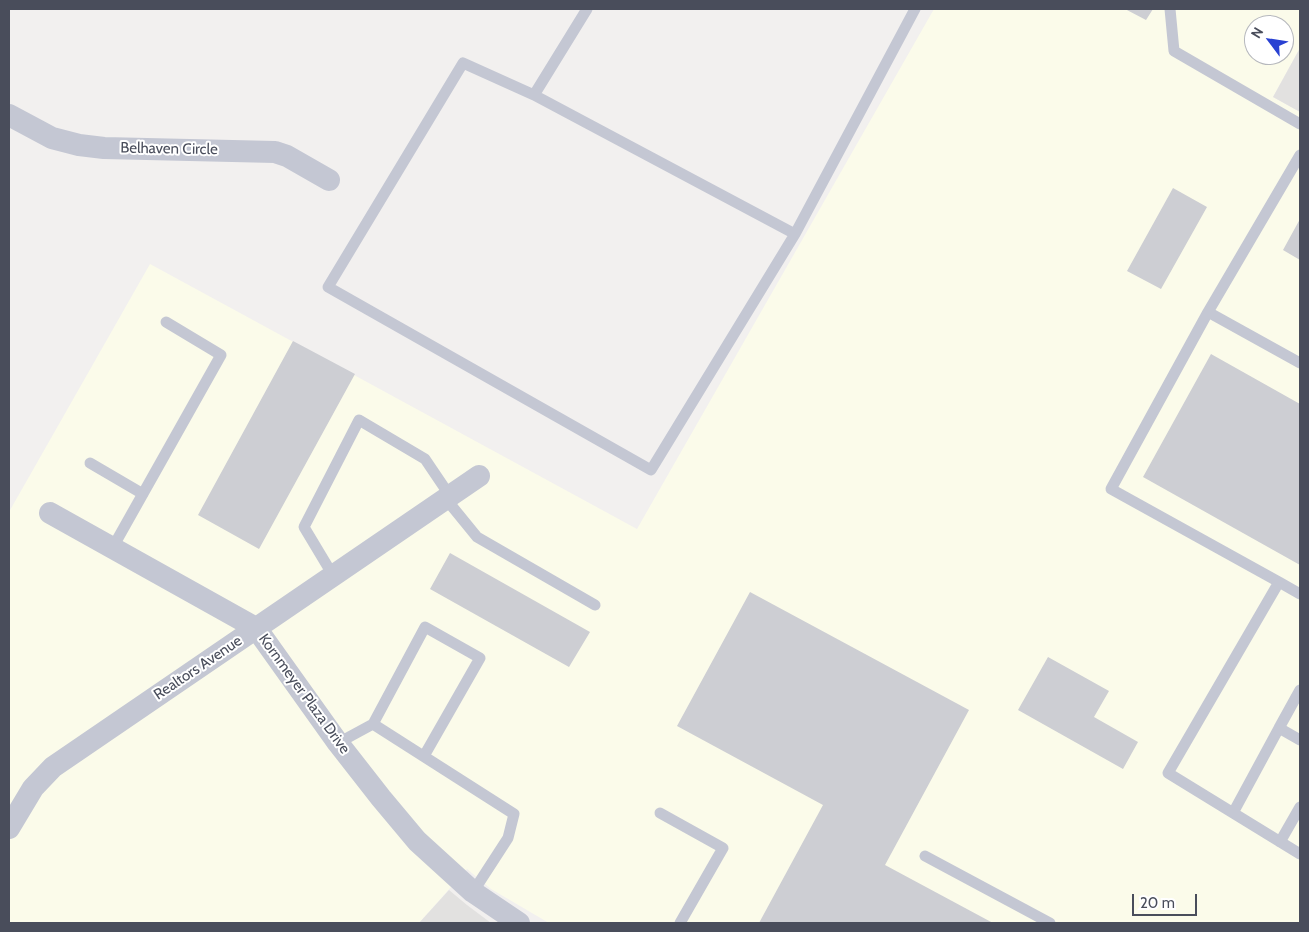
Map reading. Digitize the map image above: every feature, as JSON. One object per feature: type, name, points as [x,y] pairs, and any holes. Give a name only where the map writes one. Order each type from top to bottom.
[{"type":"street","name":"Belhaven Circle","points":[[9,114],[52,138],[79,145],[104,148],[275,152],[287,156],[328,180]]},
{"type":"street","name":"Realtors Avenue","points":[[9,828],[33,788],[53,767],[334,577],[479,476]]},
{"type":"street","name":"Kornmeyer Plaza Drive","points":[[50,513],[256,628],[338,743],[417,841],[444,868],[473,892],[520,923]]},
{"type":"lane","points":[[534,95],[587,9]]},
{"type":"lane","points":[[795,234],[534,95],[463,63],[328,287],[651,470],[795,234],[916,9]]},
{"type":"lane","points":[[1170,9],[1174,51],[1300,124]]},
{"type":"lane","points":[[1300,155],[1208,312],[1111,489],[1300,594]]},
{"type":"lane","points":[[1208,312],[1300,363]]},
{"type":"lane","points":[[113,547],[221,355],[166,322]]},
{"type":"lane","points":[[334,577],[304,527],[359,420],[425,459],[448,498],[477,537],[595,605]]},
{"type":"lane","points":[[90,463],[143,494]]},
{"type":"lane","points":[[1279,582],[1168,773],[1300,854]]},
{"type":"lane","points":[[338,743],[373,724],[426,627],[480,658],[424,756]]},
{"type":"lane","points":[[1233,813],[1300,690]]},
{"type":"lane","points":[[373,724],[514,814],[508,838],[473,892]]},
{"type":"lane","points":[[1279,728],[1300,740]]},
{"type":"lane","points":[[1280,842],[1300,807]]},
{"type":"lane","points":[[660,812],[723,848],[680,923]]},
{"type":"lane","points":[[924,856],[1050,923]]},
{"type":"shaded area","points":[[934,9],[1300,9],[1300,48],[1294,59],[1294,15],[1244,15],[1244,65],[1291,65],[1273,97],[1300,112],[1300,923],[549,923],[491,889],[467,869],[419,923],[9,923],[9,512],[150,264],[637,529]]},
{"type":"shaded area","points":[[1300,48],[1300,112],[1273,97],[1291,65],[1294,65],[1294,59]]},
{"type":"shaded area","points":[[449,890],[467,905],[491,923],[419,923]]},
{"type":"building","points":[[1125,9],[1153,9],[1146,20]]},
{"type":"building","points":[[1173,188],[1207,207],[1161,289],[1127,271]]},
{"type":"building","points":[[1300,219],[1300,260],[1283,250]]},
{"type":"building","points":[[293,341],[355,374],[259,549],[198,515]]},
{"type":"building","points":[[1211,354],[1300,404],[1300,565],[1143,477]]},
{"type":"building","points":[[450,553],[590,632],[569,667],[430,589]]},
{"type":"building","points":[[750,592],[969,710],[885,865],[993,923],[759,923],[823,805],[677,726]]},
{"type":"building","points":[[1048,657],[1109,691],[1094,717],[1138,742],[1123,769],[1018,710]]}]
